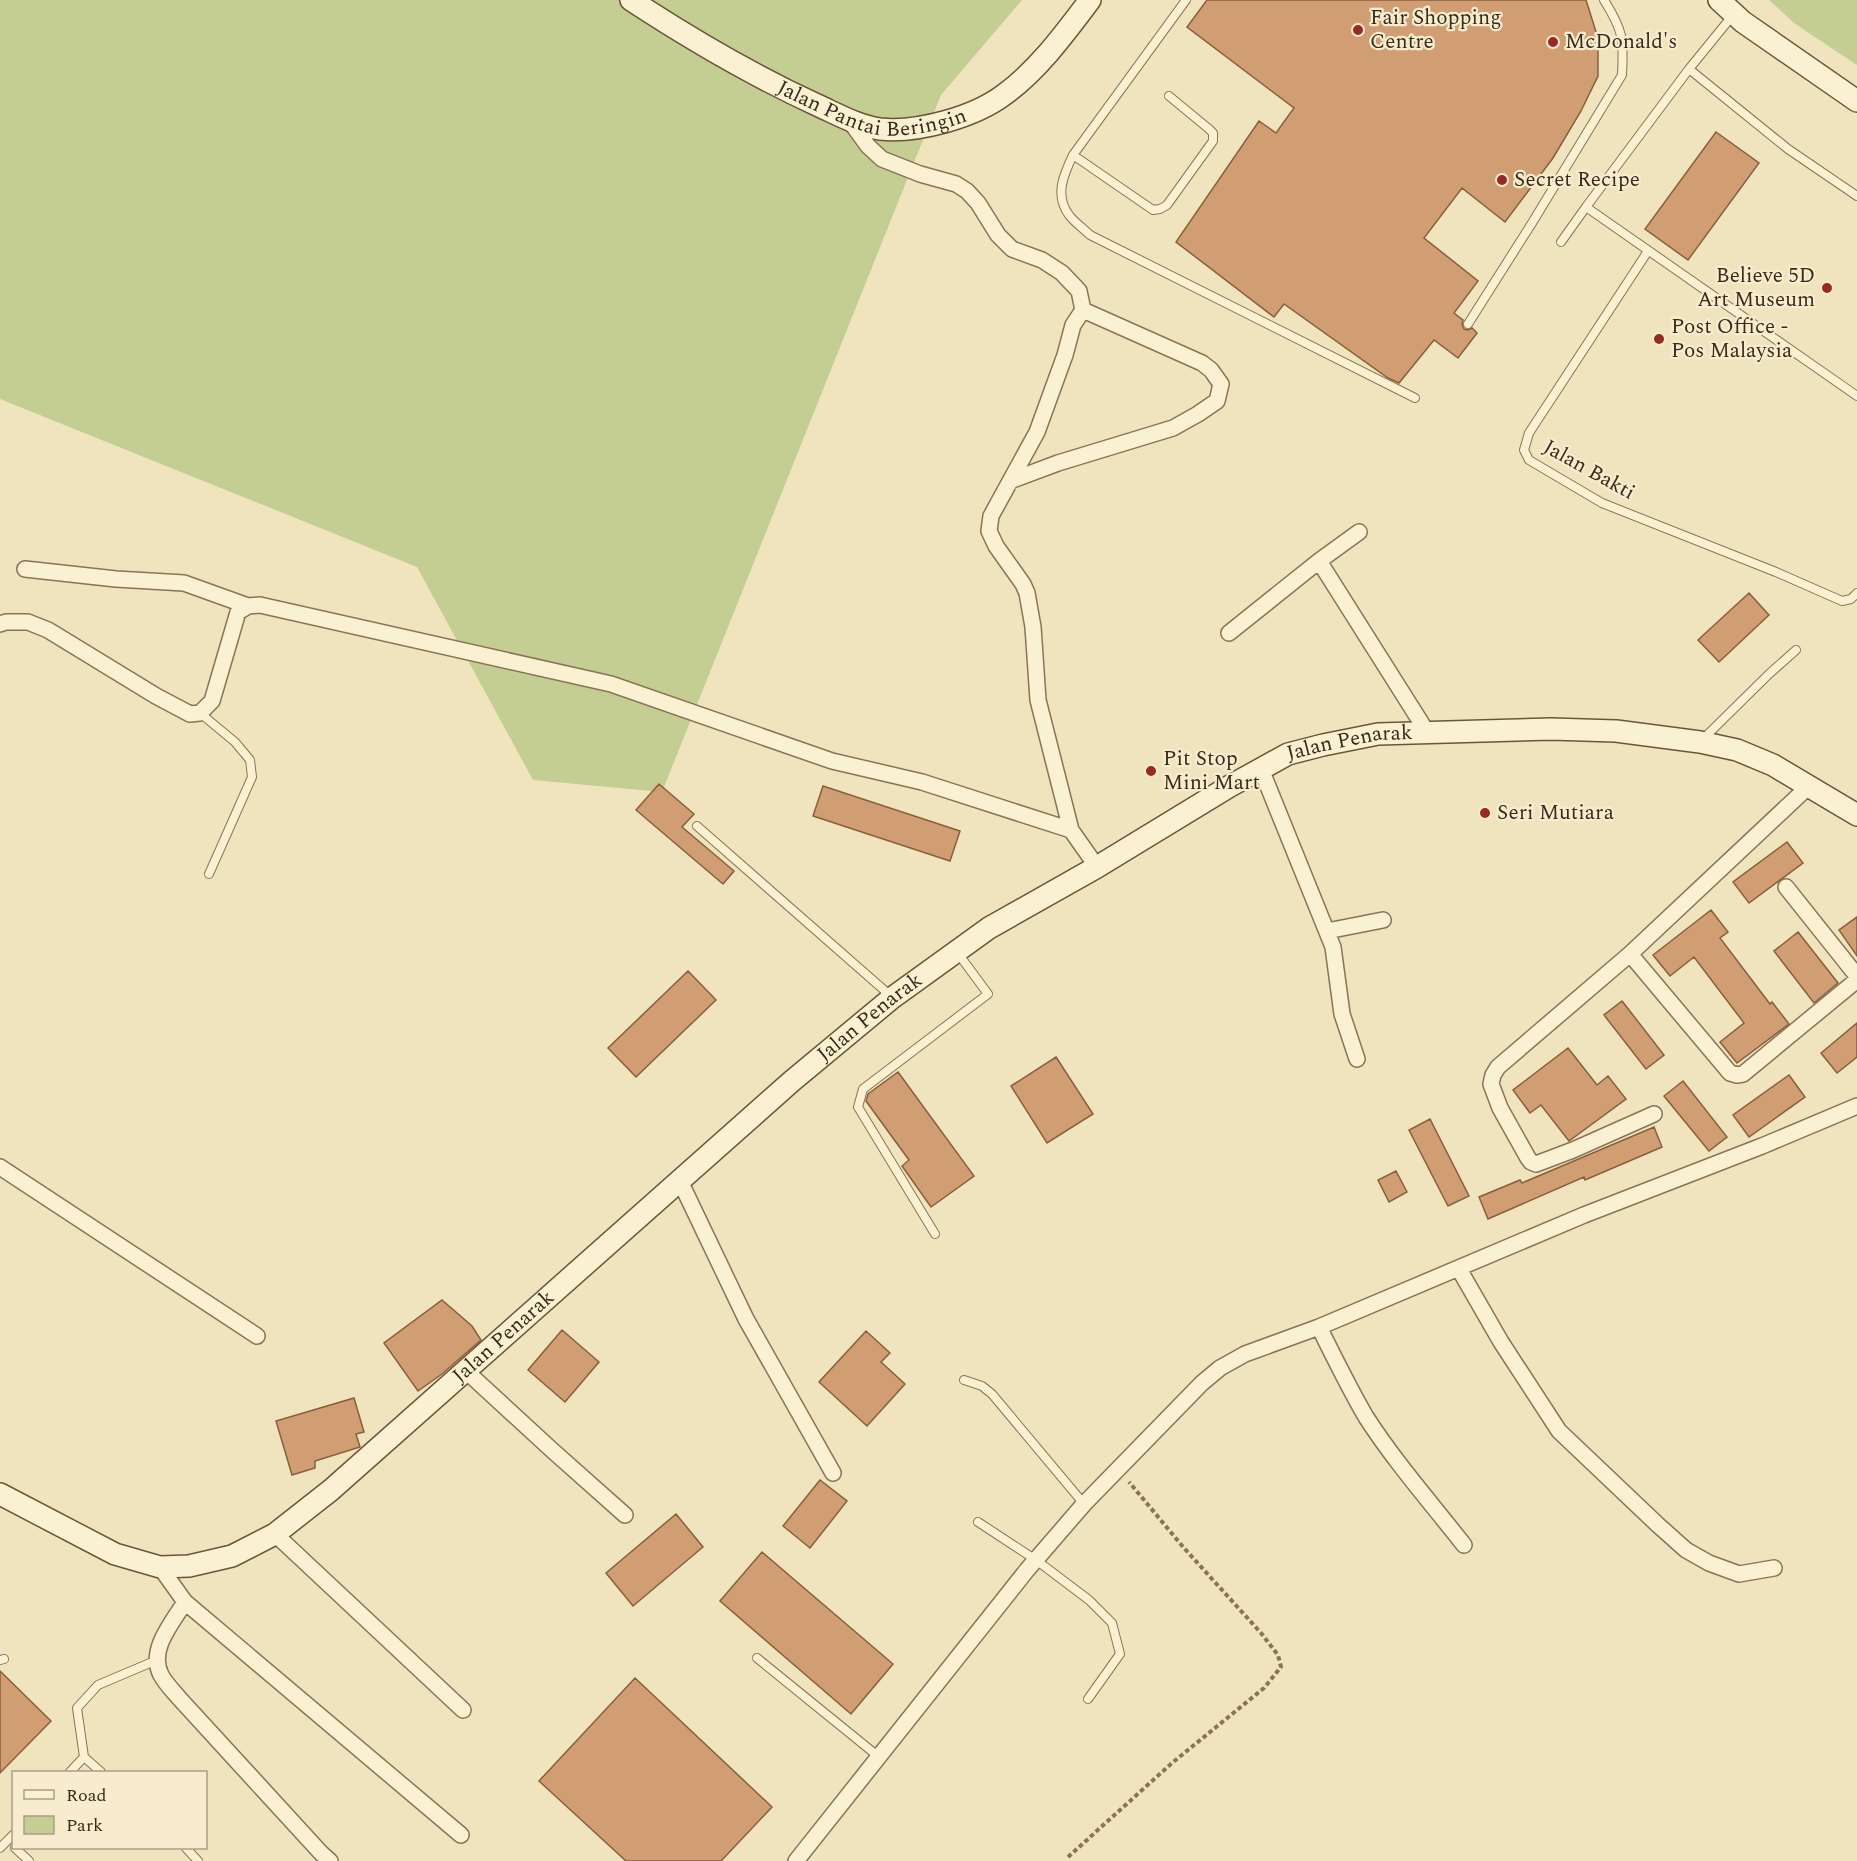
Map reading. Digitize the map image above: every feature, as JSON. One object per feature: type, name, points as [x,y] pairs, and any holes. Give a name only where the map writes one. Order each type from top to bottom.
[{"type":"street","name":"Jalan Pantai Beringin","points":[[631,0],[660,20],[785,90],[850,121],[880,129],[938,124],[976,111],[1005,95],[1060,40],[1090,0]]},
{"type":"street","points":[[1726,7],[1743,22],[1857,101]]},
{"type":"street","points":[[850,121],[868,146],[882,159],[920,174],[956,184],[968,191],[998,235],[1012,249],[1042,260],[1062,273],[1079,291],[1083,310],[1073,325],[1065,355],[1037,432],[992,516],[989,531],[996,546],[1027,593],[1033,627],[1038,700],[1071,830],[1096,867]]},
{"type":"street","points":[[1010,481],[1058,463],[1173,428],[1217,400],[1221,384],[1211,370],[1202,363],[1083,310]]},
{"type":"street","points":[[1229,633],[1359,532]]},
{"type":"street","points":[[1319,561],[1428,732]]},
{"type":"street","points":[[25,569],[116,579],[184,583],[248,606],[260,605],[611,684],[832,761],[922,782],[1003,810],[1071,830]]},
{"type":"street","points":[[0,624],[28,622],[48,630],[190,714],[200,713],[212,701],[238,612],[248,606]]},
{"type":"street","name":"Jalan Penarak","points":[[0,1494],[115,1554],[160,1568],[189,1566],[232,1556],[275,1534],[332,1490],[792,1081],[892,998],[989,928],[1288,754],[1378,734],[1551,729],[1616,731],[1700,742],[1737,750],[1773,765],[1857,815]]},
{"type":"street","points":[[1261,769],[1327,931],[1332,947],[1342,1014],[1357,1059]]},
{"type":"street","points":[[1654,1114],[1536,1164],[1528,1158],[1500,1108],[1491,1084],[1498,1066],[1630,954],[1809,786]]},
{"type":"street","points":[[1785,887],[1857,976]]},
{"type":"street","points":[[1327,931],[1383,920]]},
{"type":"street","points":[[1630,954],[1730,1073],[1737,1075],[1743,1074],[1857,980]]},
{"type":"street","points":[[798,1860],[1036,1560],[1084,1504],[1202,1383],[1220,1368],[1245,1354],[1319,1327],[1584,1215],[1762,1146],[1857,1106]]},
{"type":"street","points":[[0,1167],[257,1336]]},
{"type":"street","points":[[680,1181],[746,1319],[833,1473]]},
{"type":"street","points":[[1459,1269],[1501,1342],[1559,1431],[1658,1526],[1686,1550],[1709,1563],[1739,1574],[1774,1568]]},
{"type":"street","points":[[1319,1327],[1367,1417],[1395,1459],[1464,1545]]},
{"type":"street","points":[[466,1371],[626,1515]]},
{"type":"street","points":[[275,1534],[462,1710]]},
{"type":"street","points":[[160,1568],[185,1602],[461,1835]]},
{"type":"street","points":[[185,1602],[160,1642],[157,1660],[161,1675],[179,1698],[330,1861]]},
{"type":"lane","points":[[1186,0],[1073,155],[1061,180],[1062,198],[1068,215],[1090,235],[1415,398]]},
{"type":"lane","points":[[1468,324],[1622,75],[1624,48],[1619,23],[1604,0]]},
{"type":"lane","points":[[1561,242],[1689,69],[1726,7]]},
{"type":"lane","points":[[1689,69],[1788,149],[1857,196]]},
{"type":"lane","points":[[1073,155],[1153,210],[1167,205],[1213,141],[1213,134],[1209,129],[1169,96]]},
{"type":"lane","points":[[1586,207],[1857,396]]},
{"type":"lane","name":"Jalan Bakti","points":[[1648,251],[1529,433],[1524,450],[1529,460],[1602,503],[1776,572],[1842,601],[1851,599],[1857,593]]},
{"type":"lane","points":[[1700,742],[1796,650]]},
{"type":"lane","points":[[200,713],[235,741],[250,760],[252,777],[209,874]]},
{"type":"lane","points":[[697,826],[892,998]]},
{"type":"lane","points":[[935,1234],[858,1107],[863,1089],[988,994],[956,951]]},
{"type":"lane","points":[[964,1380],[982,1386],[992,1394],[1084,1504]]},
{"type":"lane","points":[[978,1522],[1036,1560],[1089,1600],[1112,1623],[1120,1653],[1088,1699]]},
{"type":"lane","points":[[758,1659],[879,1757]]},
{"type":"lane","points":[[99,1771],[84,1757],[77,1708],[98,1685],[157,1660]]},
{"type":"lane","points":[[72,1771],[84,1757]]},
{"type":"lane","points":[[0,1848],[12,1845]]},
{"type":"lane","points":[[16,1849],[29,1861]]},
{"type":"lane","points":[[187,1849],[198,1861]]},
{"type":"path","points":[[1068,1857],[1172,1763],[1264,1688],[1281,1667],[1278,1655],[1261,1633],[1184,1548],[1118,1470]]},
{"type":"green space","points":[[0,0],[1022,0],[941,95],[662,792],[533,780],[417,567],[0,399]]},
{"type":"green space","points":[[1769,0],[1857,0],[1857,65],[1794,23]]},
{"type":"building","points":[[1207,0],[1586,0],[1598,38],[1598,76],[1581,111],[1553,158],[1505,222],[1462,188],[1424,238],[1478,281],[1454,313],[1463,320],[1464,329],[1472,328],[1477,333],[1458,358],[1434,340],[1399,383],[1388,378],[1284,304],[1274,317],[1176,242],[1259,121],[1276,133],[1294,108],[1187,27]]},
{"type":"building","points":[[1716,132],[1759,163],[1688,260],[1645,229]]},
{"type":"building","points":[[1749,593],[1769,615],[1719,662],[1698,640]]},
{"type":"building","points":[[659,784],[694,814],[682,827],[734,871],[723,884],[636,810]]},
{"type":"building","points":[[823,786],[960,831],[950,861],[813,816]]},
{"type":"building","points":[[1787,842],[1803,863],[1749,903],[1733,882]]},
{"type":"building","points":[[1711,910],[1728,932],[1720,938],[1770,1004],[1772,1002],[1789,1024],[1737,1063],[1720,1042],[1744,1023],[1694,957],[1670,976],[1653,955]]},
{"type":"building","points":[[1857,917],[1857,956],[1839,930]]},
{"type":"building","points":[[1798,932],[1838,983],[1814,1003],[1774,951]]},
{"type":"building","points":[[688,971],[716,1000],[636,1077],[608,1048]]},
{"type":"building","points":[[1622,1001],[1664,1055],[1646,1069],[1604,1015]]},
{"type":"building","points":[[1857,1023],[1857,1057],[1837,1073],[1821,1053]]},
{"type":"building","points":[[1568,1048],[1597,1085],[1608,1076],[1626,1099],[1569,1141],[1541,1105],[1530,1113],[1513,1090]]},
{"type":"building","points":[[1056,1057],[1093,1114],[1047,1143],[1011,1086]]},
{"type":"building","points":[[898,1072],[974,1176],[931,1207],[902,1166],[909,1160],[866,1101],[868,1094]]},
{"type":"building","points":[[1789,1075],[1805,1097],[1749,1137],[1733,1115]]},
{"type":"building","points":[[1683,1081],[1727,1137],[1709,1151],[1664,1096]]},
{"type":"building","points":[[1430,1119],[1469,1196],[1448,1206],[1409,1130]]},
{"type":"building","points":[[1654,1127],[1662,1147],[1585,1180],[1584,1177],[1488,1219],[1479,1197],[1520,1180],[1522,1183]]},
{"type":"building","points":[[1396,1171],[1407,1192],[1389,1202],[1378,1180]]},
{"type":"building","points":[[442,1300],[472,1326],[481,1340],[442,1374],[418,1391],[384,1343]]},
{"type":"building","points":[[562,1330],[599,1362],[565,1402],[528,1370]]},
{"type":"building","points":[[866,1331],[890,1353],[881,1362],[905,1384],[867,1426],[819,1382]]},
{"type":"building","points":[[354,1398],[364,1432],[356,1434],[360,1447],[315,1461],[315,1468],[292,1475],[276,1421]]},
{"type":"building","points":[[820,1480],[847,1501],[810,1548],[783,1526]]},
{"type":"building","points":[[676,1514],[703,1547],[633,1606],[606,1573]]},
{"type":"building","points":[[762,1552],[893,1664],[851,1714],[720,1601]]},
{"type":"building","points":[[0,1671],[51,1721],[0,1773]]},
{"type":"building","points":[[635,1678],[772,1807],[721,1861],[626,1861],[539,1781]]},
{"type":"place","name":"Fair Shopping Centre","points":[[1358,30]]},
{"type":"place","name":"McDonald's","points":[[1553,42]]},
{"type":"place","name":"Secret Recipe","points":[[1502,180]]},
{"type":"place","name":"Believe 5D Art Museum","points":[[1827,288]]},
{"type":"place","name":"Post Office - Pos Malaysia","points":[[1659,339]]},
{"type":"place","name":"Pit Stop Mini Mart","points":[[1151,771]]},
{"type":"place","name":"Seri Mutiara","points":[[1485,813]]}]
